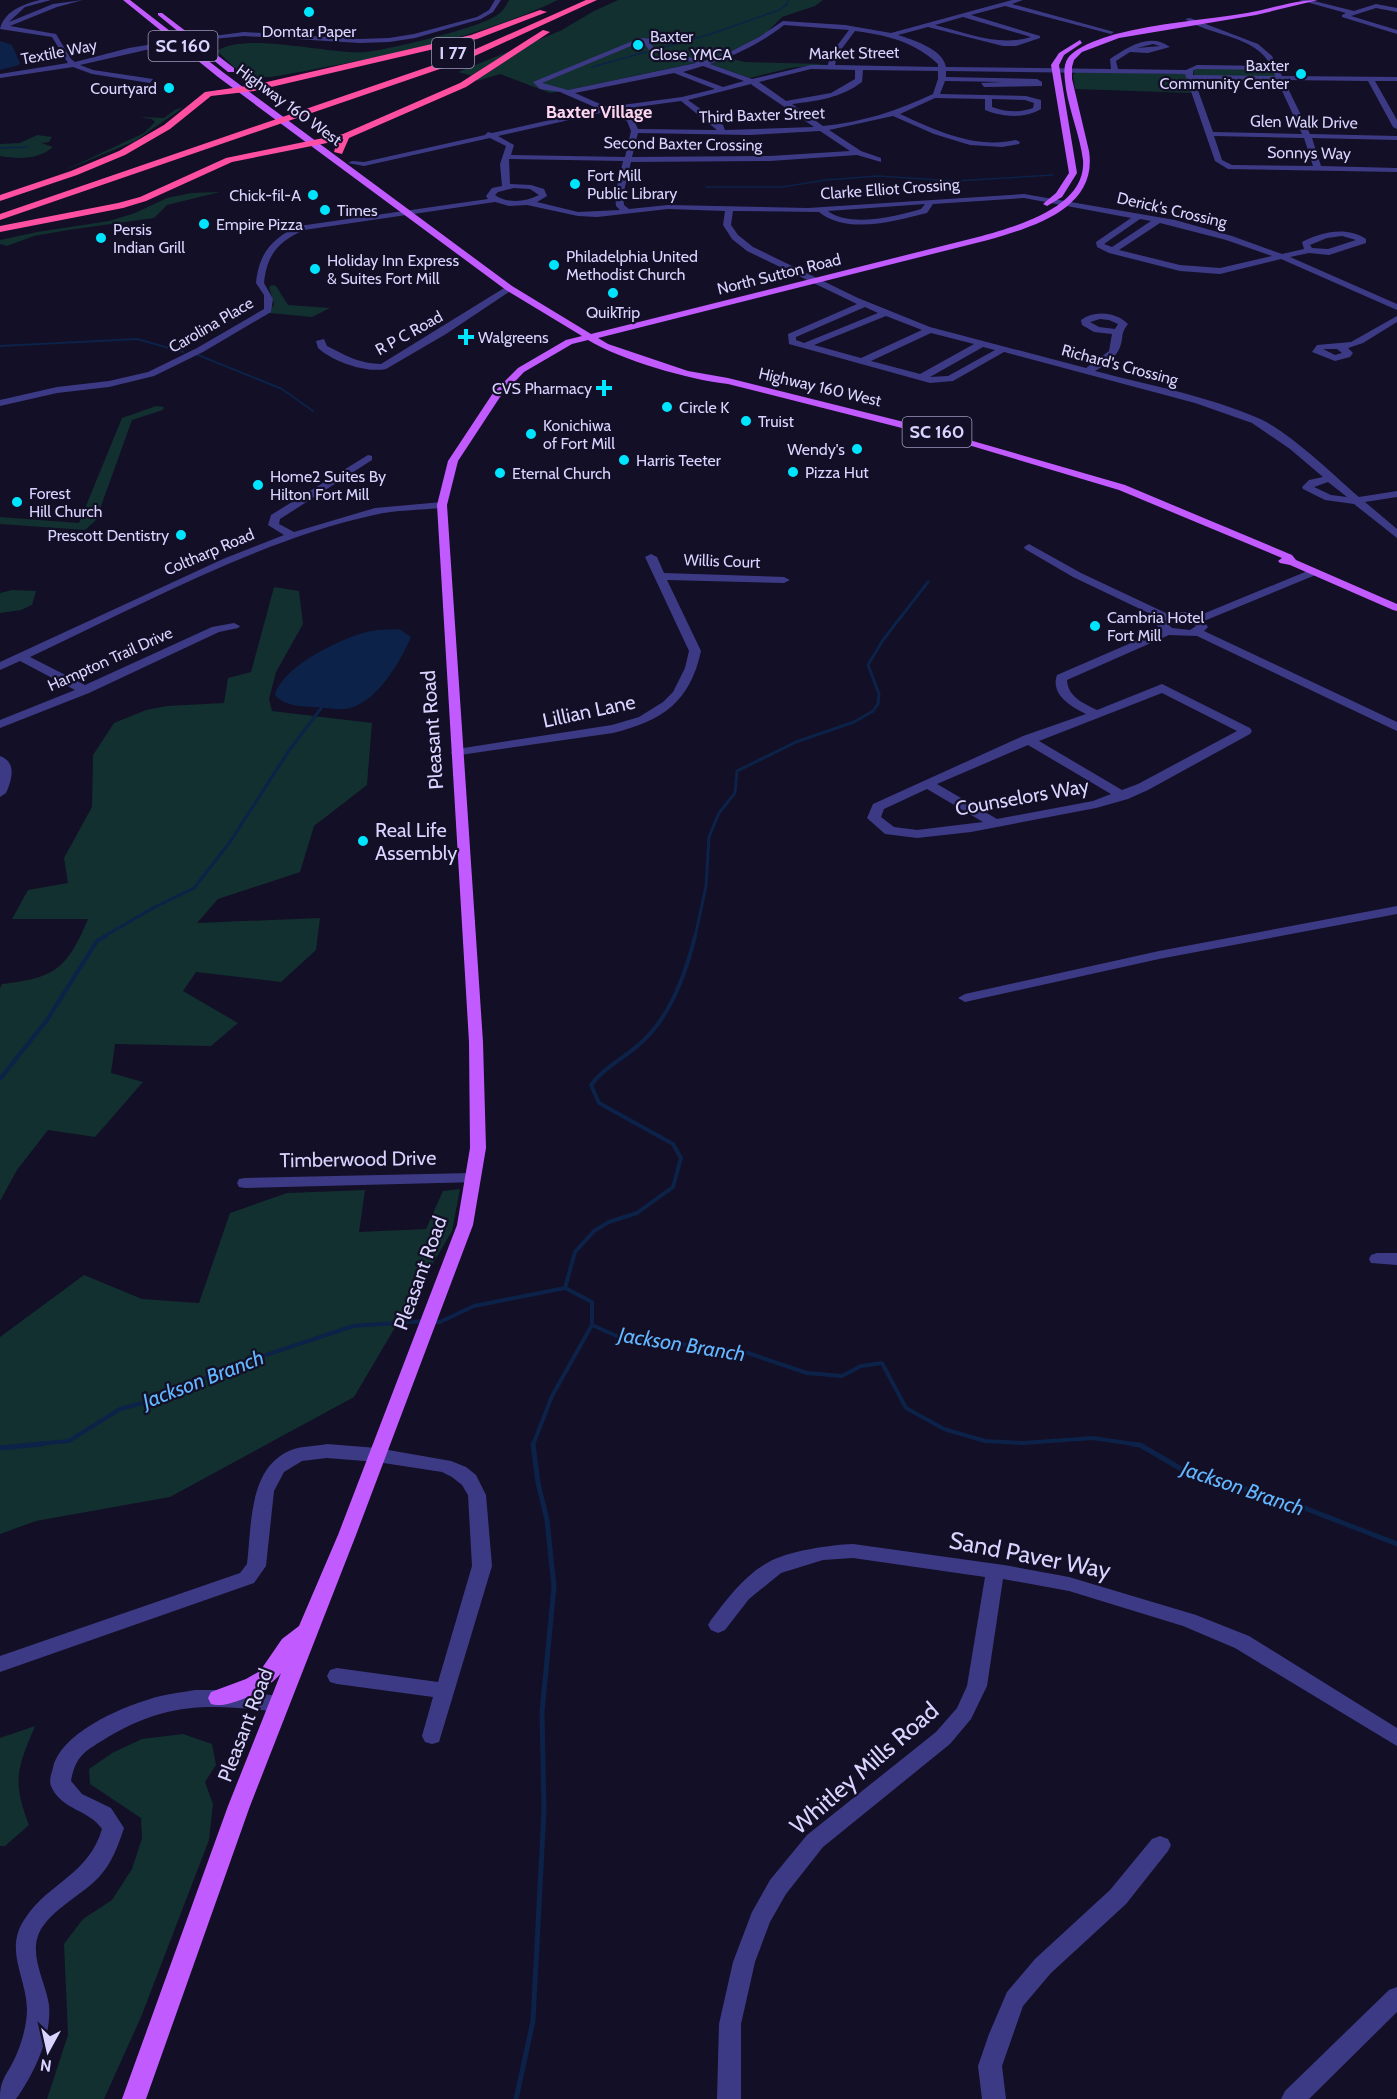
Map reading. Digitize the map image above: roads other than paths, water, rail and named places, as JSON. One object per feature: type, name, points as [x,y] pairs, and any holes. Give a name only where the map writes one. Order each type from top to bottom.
[{"type":"highway","points":[[208,94],[254,88],[474,37],[582,1]]},
{"type":"highway","points":[[0,229],[120,206],[143,199],[229,160],[346,136],[463,85],[579,13],[582,1]]},
{"type":"highway","name":"I 77","points":[[0,206],[396,74],[504,34],[582,1]]},
{"type":"highway","name":"I 77","points":[[0,217],[463,58],[582,1]]},
{"type":"highway","points":[[0,198],[74,173],[122,153],[167,127],[219,84],[222,75]]},
{"type":"highway","points":[[239,77],[260,82],[293,78]]},
{"type":"highway","points":[[339,152],[341,142],[346,136]]},
{"type":"highway","points":[[280,150],[306,149],[325,152]]},
{"type":"main road","name":"Highway 160 West","points":[[126,0],[179,43],[265,106],[324,141],[352,163],[362,167],[405,204],[406,212]]},
{"type":"main road","points":[[1054,70],[1057,60],[1068,49],[1111,32],[1309,0]]},
{"type":"main road","name":"Highway 160 West","points":[[151,7],[263,94]]},
{"type":"main road","points":[[1068,70],[1076,54],[1100,41],[1192,20]]},
{"type":"main road","name":"North Sutton Road","points":[[590,335],[626,320],[983,231],[1030,214],[1052,201],[1066,186],[1073,173],[1054,70]]},
{"type":"main road","name":"North Sutton Road","points":[[590,335],[1001,234],[1047,215],[1066,203],[1085,180],[1087,163],[1068,70]]},
{"type":"main road","name":"Highway 160 West","points":[[275,103],[313,143],[509,288],[605,346],[707,379],[728,381],[976,442],[1111,486],[1115,490],[1280,560],[1297,564],[1397,608]]},
{"type":"main road","name":"Pleasant Road","points":[[134,2099],[239,1806],[465,1225],[478,1148],[476,1042],[442,505],[453,461],[496,395],[521,370],[569,342],[590,335]]},
{"type":"main road","points":[[218,1698],[253,1685],[267,1677],[290,1645],[307,1630]]},
{"type":"street","points":[[1,27],[23,6],[48,0]]},
{"type":"street","points":[[1,27],[55,5],[80,0]]},
{"type":"street","points":[[195,41],[258,35],[360,41],[398,39],[479,18],[491,11],[498,0]]},
{"type":"street","points":[[888,35],[1020,0]]},
{"type":"street","points":[[1309,0],[1397,25]]},
{"type":"street","points":[[1004,4],[1111,32]]},
{"type":"street","points":[[1397,10],[1378,6],[1344,16],[1397,32]]},
{"type":"street","points":[[928,25],[1012,44],[1038,37],[962,15]]},
{"type":"street","points":[[1192,20],[1256,45],[1270,57],[1307,136],[1318,168]]},
{"type":"street","points":[[565,93],[704,64],[755,45],[783,23],[853,29],[912,42],[933,53],[942,63],[940,89],[934,96]]},
{"type":"street","points":[[1,27],[54,35],[65,56],[74,64],[92,72],[150,81]]},
{"type":"street","points":[[831,66],[834,55],[853,29]]},
{"type":"street","points":[[983,39],[1016,29]]},
{"type":"street","name":"Textile Way","points":[[0,76],[74,64],[124,51],[179,43]]},
{"type":"street","points":[[628,212],[620,206],[619,195],[635,131],[630,120],[608,109],[543,87],[537,81],[552,78],[629,45],[650,43],[666,55],[704,64],[750,81],[858,153],[878,160]]},
{"type":"street","points":[[1115,71],[1112,60],[1129,50]]},
{"type":"street","name":"Market Street","points":[[362,167],[488,134],[608,109],[682,99],[794,70],[831,66],[942,67],[1190,75]]},
{"type":"street","points":[[785,103],[824,97],[854,85],[859,78],[859,66]]},
{"type":"street","points":[[1211,134],[1190,75],[1190,69],[1197,67],[1276,68]]},
{"type":"street","points":[[672,70],[722,89]]},
{"type":"street","points":[[1190,75],[1281,79],[1397,79]]},
{"type":"street","points":[[942,79],[984,82],[1040,84],[1034,81],[984,82]]},
{"type":"street","points":[[1371,80],[1397,126]]},
{"type":"street","points":[[934,96],[987,97],[1026,98],[1038,102],[1037,109],[1031,112],[997,111],[988,108],[987,97],[984,82]]},
{"type":"street","name":"Third Baxter Street","points":[[635,131],[722,132],[821,128],[892,113],[934,96]]},
{"type":"street","points":[[682,99],[720,127],[722,132]]},
{"type":"street","points":[[1383,104],[1397,104]]},
{"type":"street","points":[[892,113],[954,139],[998,144],[1016,142]]},
{"type":"street","points":[[488,134],[510,145],[503,169],[506,187]]},
{"type":"street","name":"Glen Walk Drive","points":[[1211,134],[1397,138]]},
{"type":"street","name":"Sonnys Way","points":[[1211,134],[1221,162],[1231,166],[1397,170]]},
{"type":"street","name":"Second Baxter Crossing","points":[[507,157],[771,160],[858,153]]},
{"type":"street","points":[[503,169],[523,186]]},
{"type":"street","points":[[493,198],[492,192],[506,187],[523,186],[542,191],[540,199]]},
{"type":"street","name":"Clarke Elliot Crossing","points":[[527,202],[558,210],[597,215],[668,207],[821,209],[1007,196],[1052,201]]},
{"type":"street","points":[[406,212],[493,198],[507,203],[540,199],[558,210]]},
{"type":"street","points":[[821,209],[827,216],[840,220],[881,220],[924,211],[929,206],[928,201]]},
{"type":"street","name":"Derick's Crossing","points":[[1052,201],[1159,220],[1228,238],[1283,257],[1397,307]]},
{"type":"street","name":"Richard's Crossing","points":[[729,208],[727,225],[735,237],[750,249],[885,313],[930,330],[1198,401],[1256,421],[1294,447],[1397,535]]},
{"type":"street","name":"Carolina Place","points":[[0,404],[57,390],[123,381],[151,374],[166,367],[201,350],[268,310],[270,301],[268,292],[260,283],[261,270],[275,241],[302,228],[406,212]]},
{"type":"street","points":[[1139,216],[1100,242],[1101,248],[1180,268],[1220,271],[1309,250],[1329,252],[1363,241],[1351,235],[1334,235],[1305,244],[1309,250]]},
{"type":"street","points":[[1112,251],[1159,220]]},
{"type":"street","name":"R P C Road","points":[[321,341],[323,348],[337,356],[372,367],[383,367],[443,332],[509,288]]},
{"type":"street","points":[[865,304],[791,336],[792,342],[930,380],[950,379],[1002,350]]},
{"type":"street","points":[[804,346],[885,313]]},
{"type":"street","points":[[1341,348],[1364,339],[1377,328],[1397,319]]},
{"type":"street","points":[[861,362],[930,330]]},
{"type":"street","points":[[1087,372],[1116,350],[1119,343],[1117,332]]},
{"type":"street","points":[[921,378],[981,344]]},
{"type":"street","points":[[294,536],[273,525],[275,517],[368,458]]},
{"type":"street","points":[[1330,478],[1313,482],[1307,487],[1321,498],[1356,500],[1397,494]]},
{"type":"street","name":"Coltharp Road","points":[[0,666],[227,561],[294,536],[375,511],[442,505]]},
{"type":"street","points":[[1382,524],[1397,522]]},
{"type":"street","points":[[1029,547],[1077,575],[1166,617]]},
{"type":"street","name":"Lillian Lane","points":[[457,753],[613,729],[638,723],[670,705],[693,665],[695,651],[651,557]]},
{"type":"street","points":[[1297,564],[1196,623],[1180,634],[1168,631],[1160,622],[1166,617],[1178,615],[1196,623],[1397,727]]},
{"type":"street","points":[[1196,623],[1314,572]]},
{"type":"street","name":"Willis Court","points":[[660,576],[784,580]]},
{"type":"street","name":"Hampton Trail Drive","points":[[0,724],[85,690],[216,629],[234,626]]},
{"type":"street","points":[[1096,716],[1066,697],[1060,689],[1061,678],[1168,631]]},
{"type":"street","points":[[21,657],[85,690]]},
{"type":"street","name":"Counselors Way","points":[[1162,687],[1246,731],[1201,758],[1123,796],[1096,804],[994,823],[917,834],[890,831],[874,818],[878,807],[927,784],[1027,739],[1096,716],[1162,687]]},
{"type":"street","points":[[1027,739],[1123,796]]},
{"type":"street","points":[[0,760],[5,764],[7,777],[0,793]]},
{"type":"street","points":[[927,784],[960,801],[994,823]]},
{"type":"street","points":[[965,998],[1159,956],[1397,910]]},
{"type":"street","name":"Timberwood Drive","points":[[245,1183],[472,1178]]},
{"type":"street","points":[[1377,1259],[1397,1259]]},
{"type":"street","points":[[0,1664],[247,1578],[256,1566],[265,1491],[277,1467],[298,1455],[327,1451],[377,1455],[445,1466],[459,1472],[469,1480],[477,1496],[480,1512],[482,1566],[432,1736]]},
{"type":"street","name":"Sand Paver Way","points":[[718,1625],[742,1594],[774,1569],[823,1553],[853,1551],[995,1571],[1069,1584],[1189,1620],[1242,1642],[1397,1738]]},
{"type":"street","name":"Whitley Mills Road","points":[[729,2099],[730,2024],[744,1962],[760,1919],[778,1887],[815,1841],[943,1738],[964,1713],[977,1686],[995,1571]]},
{"type":"street","points":[[337,1676],[445,1691]]},
{"type":"street","points":[[0,2099],[7,2094],[21,2070],[31,2044],[38,2008],[24,1951],[32,1925],[61,1894],[90,1874],[109,1847],[113,1828],[104,1814],[75,1800],[60,1783],[64,1764],[75,1747],[118,1721],[153,1706],[195,1698],[279,1704]]},
{"type":"street","points":[[994,2099],[990,2066],[1000,2034],[1015,1999],[1043,1966],[1118,1897],[1160,1845]]},
{"type":"street","points":[[1293,2099],[1397,1998]]},
{"type":"water","points":[[0,41],[12,45],[19,65],[0,70]]},
{"type":"water","points":[[399,629],[411,637],[401,658],[386,681],[367,700],[356,706],[341,709],[297,706],[275,695],[280,684],[289,674],[315,654],[330,646],[371,631]]},
{"type":"waterway","points":[[658,49],[711,34],[779,10],[787,4],[788,0]]},
{"type":"waterway","points":[[592,67],[646,52]]},
{"type":"waterway","points":[[0,148],[27,147]]},
{"type":"waterway","points":[[706,187],[782,187],[826,180],[878,176],[955,181],[1053,175]]},
{"type":"waterway","points":[[0,346],[137,339],[183,352]]},
{"type":"waterway","points":[[198,355],[282,389],[313,411]]},
{"type":"waterway","points":[[695,937],[706,886],[709,837],[719,813],[735,793],[737,771],[796,742],[854,722],[873,711],[878,704],[879,694],[868,665],[883,640],[928,582]]},
{"type":"waterway","points":[[103,937],[153,908],[194,888],[230,842],[288,752],[322,707]]},
{"type":"waterway","points":[[0,1079],[47,1020],[97,941],[106,936]]},
{"type":"waterway","points":[[565,1288],[575,1252],[594,1231],[609,1222],[637,1213],[673,1187],[681,1158],[673,1144],[599,1103],[591,1085],[603,1072],[644,1040],[663,1018],[677,992],[695,936]]},
{"type":"waterway","name":"Jackson Branch","points":[[432,1322],[440,1322],[474,1306],[565,1288]]},
{"type":"waterway","name":"Jackson Branch","points":[[565,1288],[592,1302],[592,1325]]},
{"type":"waterway","name":"Jackson Branch","points":[[27,1445],[69,1441],[120,1409],[158,1399],[230,1367],[353,1326],[424,1321]]},
{"type":"waterway","points":[[533,1445],[552,1396],[592,1325]]},
{"type":"waterway","name":"Jackson Branch","points":[[592,1325],[619,1337],[742,1351],[807,1373],[842,1376],[861,1366],[882,1363],[906,1408],[944,1429],[985,1441],[1023,1443],[1093,1438],[1140,1445]]},
{"type":"waterway","name":"Jackson Branch","points":[[0,1448],[42,1444]]},
{"type":"waterway","name":"Jackson Branch","points":[[1132,1444],[1140,1445]]},
{"type":"waterway","points":[[516,2099],[533,2021],[544,1811],[542,1712],[554,1587],[547,1520],[538,1483],[533,1445]]},
{"type":"waterway","name":"Jackson Branch","points":[[1140,1445],[1190,1474],[1279,1498],[1397,1544]]},
{"type":"place","name":"Domtar Paper","points":[[309,12]]},
{"type":"place","name":"Baxter Close YMCA","points":[[638,45]]},
{"type":"place","name":"Baxter Community Center","points":[[1301,74]]},
{"type":"place","name":"Courtyard","points":[[169,88]]},
{"type":"place","name":"Fort Mill Public Library","points":[[575,184]]},
{"type":"place","name":"Chick-fil-A","points":[[313,195]]},
{"type":"place","name":"Times","points":[[325,210]]},
{"type":"place","name":"Empire Pizza","points":[[204,224]]},
{"type":"place","name":"Persis Indian Grill","points":[[101,238]]},
{"type":"place","name":"Philadelphia United Methodist Church","points":[[554,265]]},
{"type":"place","name":"Holiday Inn Express & Suites Fort Mill","points":[[315,269]]},
{"type":"place","name":"QuikTrip","points":[[613,293]]},
{"type":"place","name":"Walgreens","points":[[466,337]]},
{"type":"place","name":"CVS Pharmacy","points":[[604,388]]},
{"type":"place","name":"Circle K","points":[[667,407]]},
{"type":"place","name":"Truist","points":[[746,421]]},
{"type":"place","name":"Konichiwa of Fort Mill","points":[[531,434]]},
{"type":"place","name":"Wendy's","points":[[857,449]]},
{"type":"place","name":"Harris Teeter","points":[[624,460]]},
{"type":"place","name":"Pizza Hut","points":[[793,472]]},
{"type":"place","name":"Eternal Church","points":[[500,473]]},
{"type":"place","name":"Home2 Suites By Hilton Fort Mill","points":[[258,485]]},
{"type":"place","name":"Forest Hill Church","points":[[17,502]]},
{"type":"place","name":"Prescott Dentistry","points":[[181,535]]},
{"type":"place","name":"Cambria Hotel Fort Mill","points":[[1095,626]]},
{"type":"place","name":"Real Life Assembly","points":[[363,841]]},
{"type":"district","name":"Baxter Village","points":[[599,112]]}]
